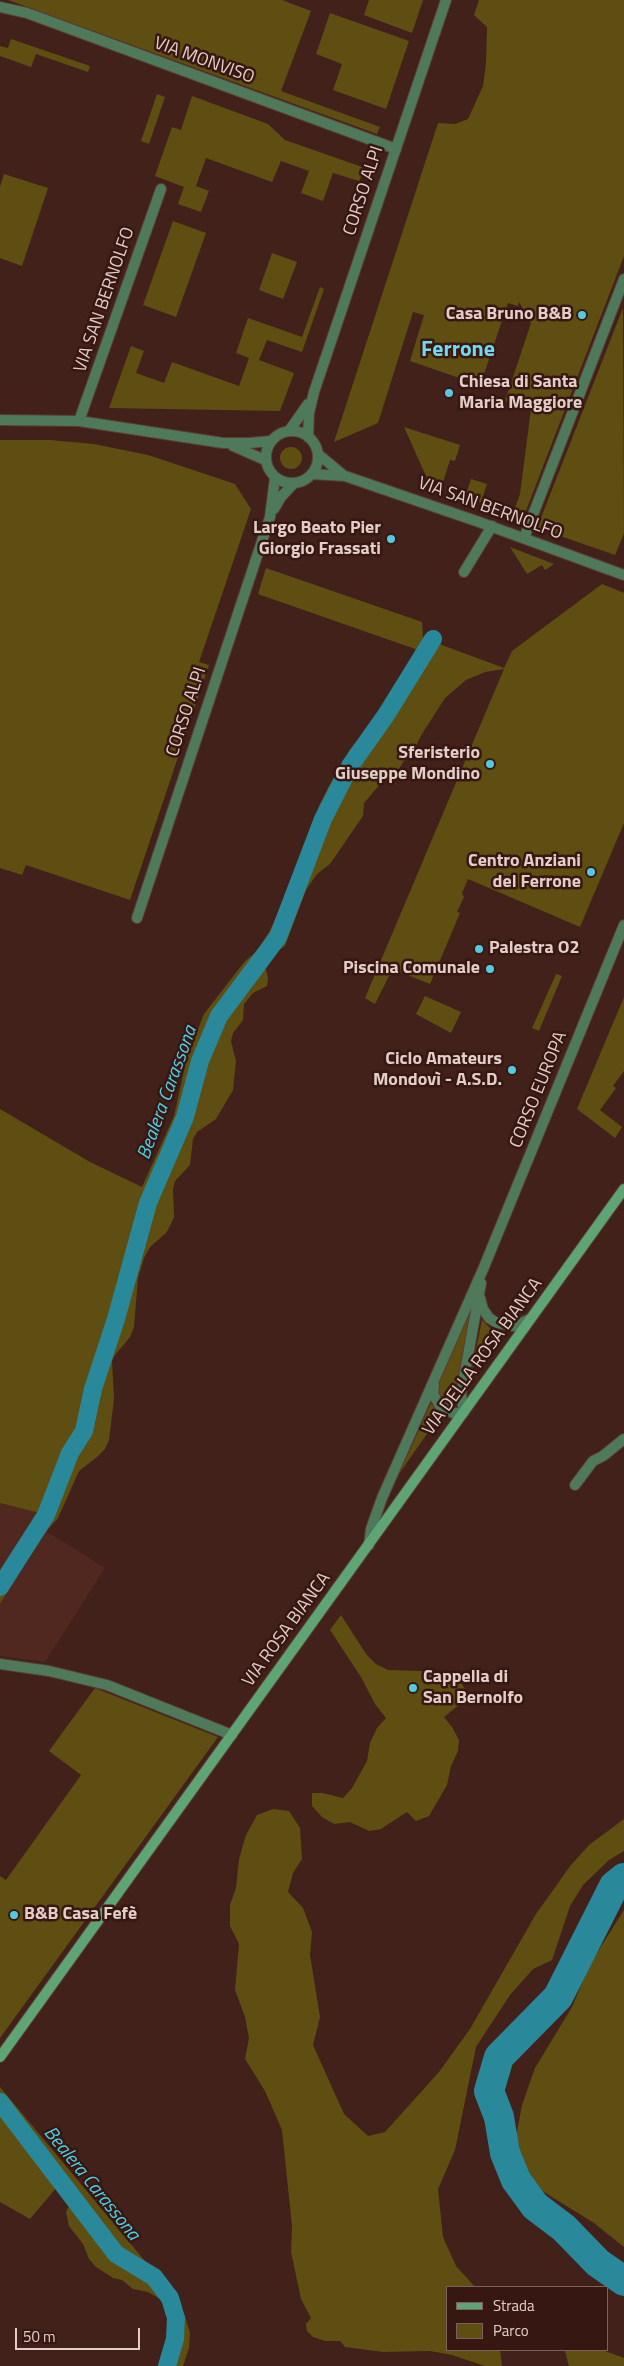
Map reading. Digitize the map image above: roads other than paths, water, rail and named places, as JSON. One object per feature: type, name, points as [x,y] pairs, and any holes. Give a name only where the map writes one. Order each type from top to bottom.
[{"type":"main road","name":"VIA DELLA ROSA BIANCA","points":[[369,1545],[624,1189]]},
{"type":"main road","name":"VIA ROSA BIANCA","points":[[0,2057],[369,1545]]},
{"type":"street","name":"CORSO ALPI","points":[[308,437],[309,413],[314,392],[446,0]]},
{"type":"street","name":"VIA MONVISO","points":[[0,7],[16,9],[396,149]]},
{"type":"street","name":"VIA SAN BERNOLFO","points":[[79,421],[161,189]]},
{"type":"street","points":[[524,538],[624,279]]},
{"type":"street","name":"CORSO ALPI","points":[[289,431],[304,412],[314,392]]},
{"type":"street","points":[[0,420],[79,421],[223,443],[246,450],[265,460]]},
{"type":"street","points":[[308,437],[299,432],[289,431],[279,434],[271,440],[266,450],[265,460],[268,470],[275,478],[284,482],[294,483],[304,480],[312,474],[317,465],[318,454]]},
{"type":"street","name":"VIA SAN BERNOLFO","points":[[308,437],[315,445],[318,454],[345,476]]},
{"type":"street","points":[[223,443],[248,443],[271,440]]},
{"type":"street","name":"VIA SAN BERNOLFO","points":[[312,474],[345,476],[492,526],[624,575]]},
{"type":"street","name":"CORSO ALPI","points":[[270,517],[275,478]]},
{"type":"street","name":"CORSO ALPI","points":[[137,918],[270,517],[281,497],[294,483]]},
{"type":"street","points":[[464,572],[492,526]]},
{"type":"street","name":"CORSO EUROPA","points":[[369,1545],[371,1529],[382,1498],[484,1267],[624,925]]},
{"type":"street","name":"CORSO EUROPA","points":[[463,1413],[461,1394],[484,1267]]},
{"type":"street","points":[[479,1294],[483,1309],[489,1318],[497,1323],[514,1326],[530,1319]]},
{"type":"street","points":[[434,1379],[433,1394],[440,1406],[453,1413],[463,1413]]},
{"type":"street","points":[[575,1485],[593,1461],[603,1456],[624,1439]]},
{"type":"street","points":[[0,1664],[49,1671],[107,1685],[232,1735]]},
{"type":"waterway","name":"Bealera Carassona","points":[[0,1587],[46,1515],[70,1453],[84,1431],[93,1389],[116,1319],[148,1203],[185,1117],[200,1061],[219,1016],[278,937],[323,819],[350,766],[386,715],[433,639]]},
{"type":"waterway","points":[[624,1878],[614,1886],[558,1997],[499,2057],[489,2091],[499,2117],[505,2153],[516,2180],[535,2206],[564,2228],[598,2263],[624,2281]]},
{"type":"waterway","name":"Bealera Carassona","points":[[0,2102],[116,2254],[154,2277],[170,2298],[176,2318],[175,2339],[167,2366]]},
{"type":"place","name":"Casa Bruno B&B","points":[[582,315]]},
{"type":"place","name":"Chiesa di Santa Maria Maggiore","points":[[449,393]]},
{"type":"place","name":"Largo Beato Pier Giorgio Frassati","points":[[391,539]]},
{"type":"place","name":"Sferisterio Giuseppe Mondino","points":[[490,764]]},
{"type":"place","name":"Centro Anziani del Ferrone","points":[[591,872]]},
{"type":"place","name":"Palestra O2","points":[[479,949]]},
{"type":"place","name":"Piscina Comunale","points":[[490,969]]},
{"type":"place","name":"Ciclo Amateurs Mondovì - A.S.D.","points":[[512,1070]]},
{"type":"place","name":"Cappella di San Bernolfo","points":[[413,1688]]},
{"type":"place","name":"B&B Casa Fefè","points":[[14,1915]]},
{"type":"district","name":"Ferrone","points":[[458,351]]}]
